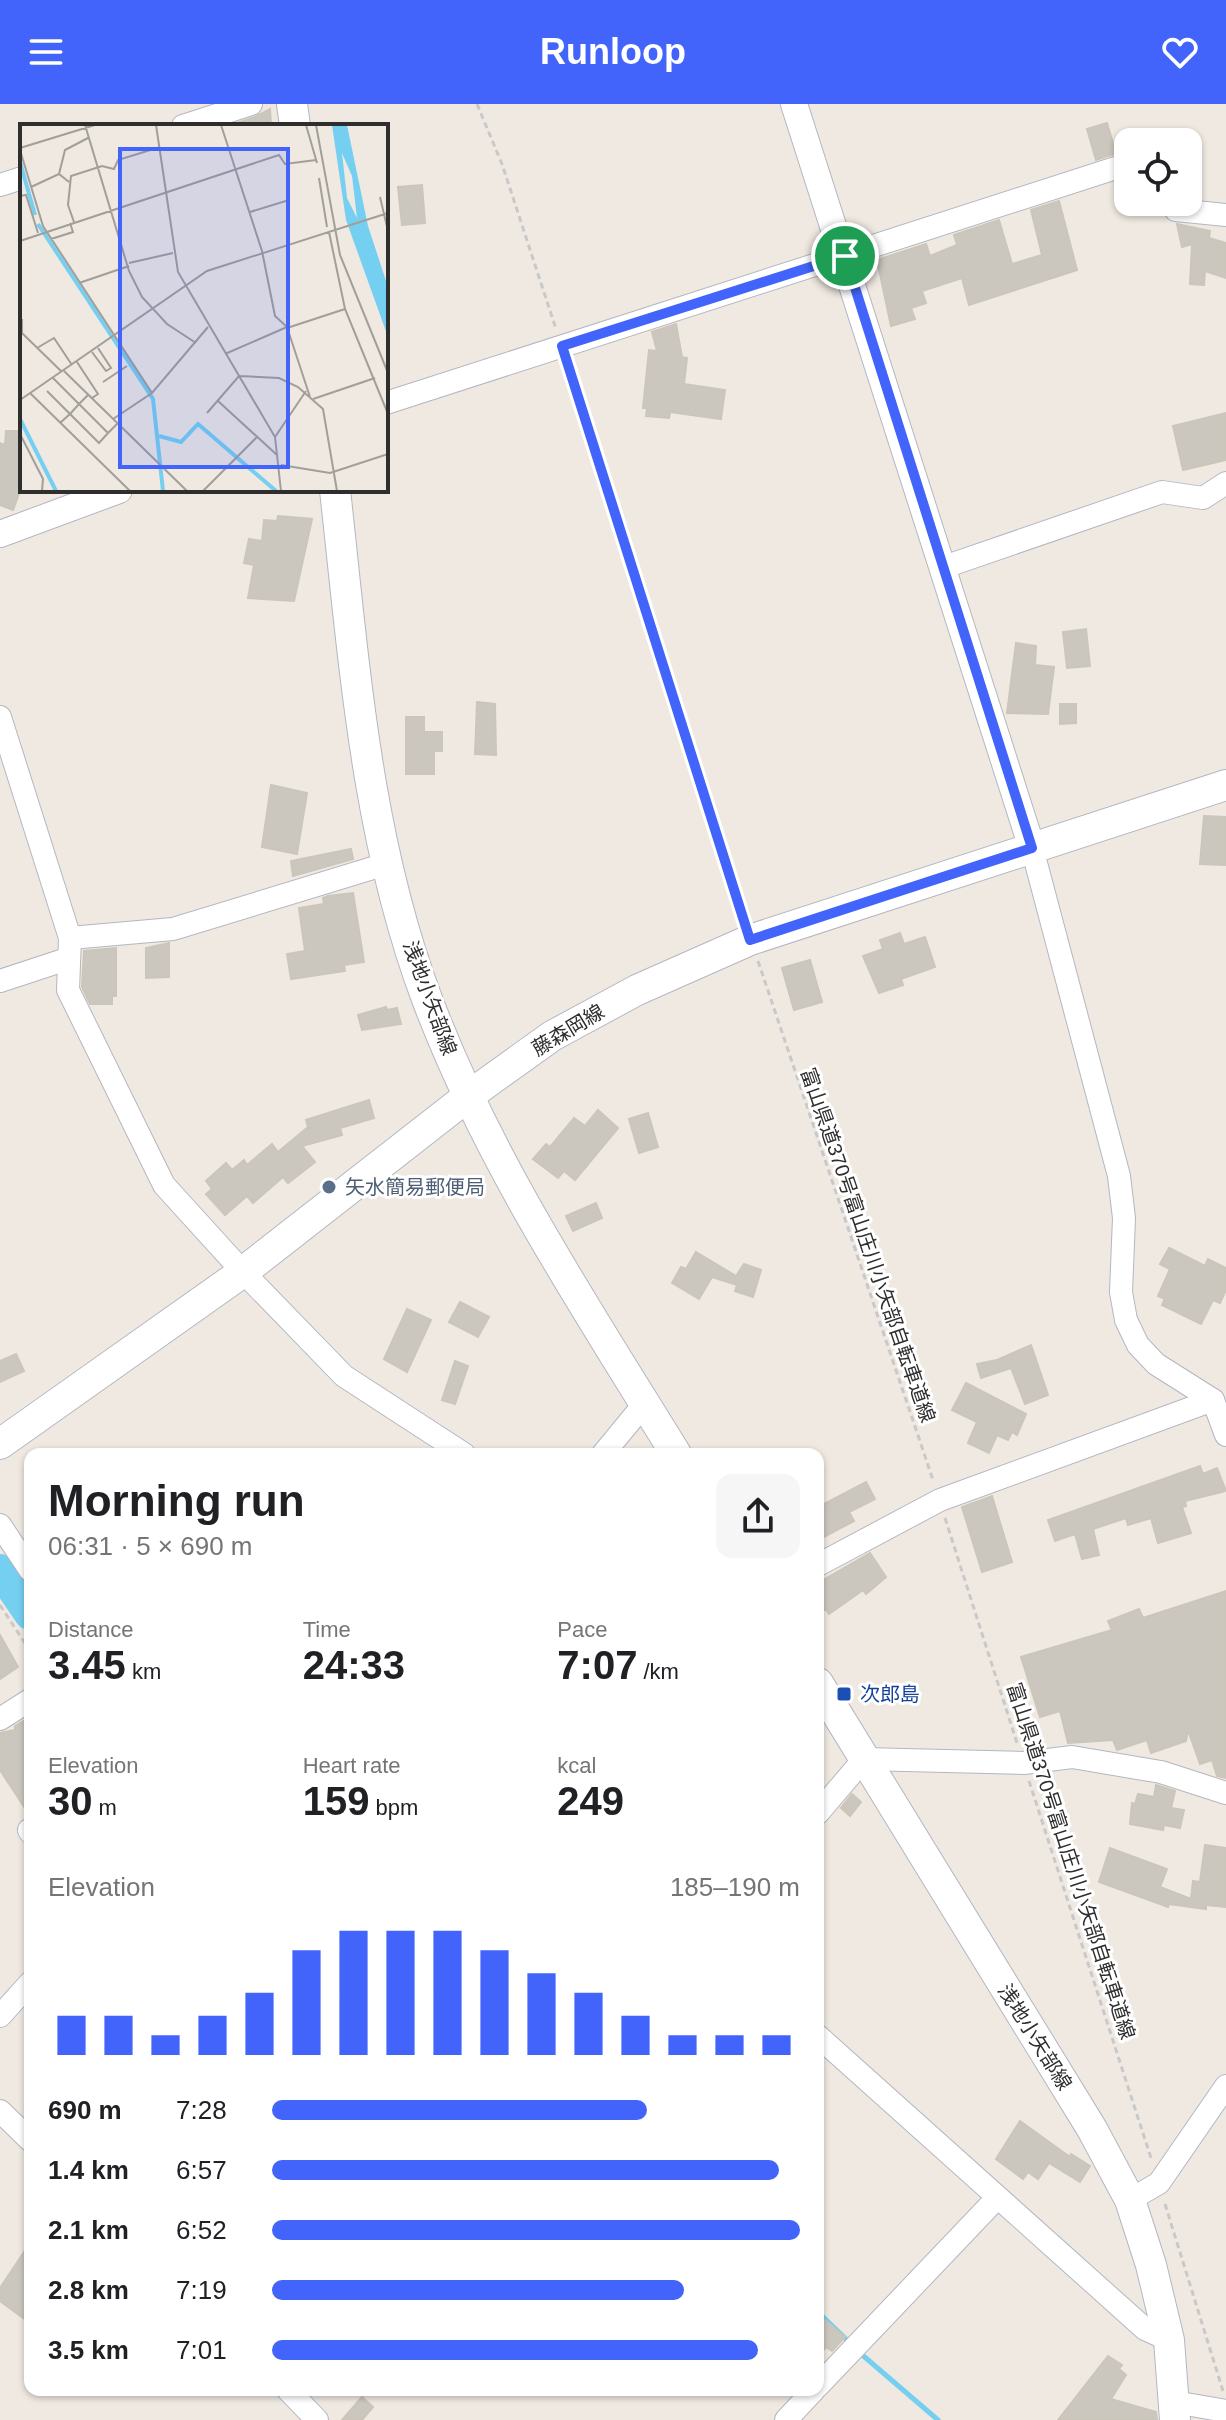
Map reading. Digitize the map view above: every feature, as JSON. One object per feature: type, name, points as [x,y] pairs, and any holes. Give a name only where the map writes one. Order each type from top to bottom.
[{"type":"main road","points":[[292,104],[295,124]]},
{"type":"main road","name":"浅地小矢部線","points":[[335,492],[367,764],[386,864],[426,997],[467,1097],[533,1219],[672,1448]]},
{"type":"main road","name":"藤森岡線","points":[[0,1444],[243,1272],[467,1097],[552,1036],[637,990],[750,940],[1226,785]]},
{"type":"main road","name":"浅地小矢部線","points":[[824,1693],[1092,2129],[1130,2200],[1169,2340],[1175,2411]]},
{"type":"street","points":[[189,124],[251,104]]},
{"type":"street","points":[[794,104],[1032,848],[1119,1176],[1124,1218],[1121,1292],[1126,1320],[1138,1345],[1156,1364],[1218,1402],[1226,1435]]},
{"type":"street","points":[[388,402],[1114,169]]},
{"type":"street","points":[[0,185],[20,179]]},
{"type":"street","points":[[1202,213],[1226,215]]},
{"type":"street","points":[[944,567],[1162,492],[1203,498],[1226,483]]},
{"type":"street","points":[[0,534],[114,492]]},
{"type":"street","points":[[0,717],[69,948],[68,990],[164,1185],[344,1376],[455,1448]]},
{"type":"street","points":[[0,981],[69,948],[173,929],[386,864]]},
{"type":"street","points":[[824,1562],[940,1500],[1218,1402]]},
{"type":"street","points":[[608,1448],[645,1403]]},
{"type":"street","points":[[0,1525],[24,1561]]},
{"type":"street","points":[[0,1719],[24,1704]]},
{"type":"street","points":[[824,1806],[864,1759],[1024,1763],[1072,1757],[1161,1772],[1226,1793]]},
{"type":"street","points":[[0,2016],[24,1990]]},
{"type":"street","points":[[824,2041],[996,2199],[1145,2329],[1169,2340]]},
{"type":"street","points":[[1130,2200],[1159,2183],[1226,2086]]},
{"type":"street","points":[[0,2111],[24,2134]]},
{"type":"street","points":[[824,2380],[996,2199]]},
{"type":"street","points":[[294,2396],[311,2413]]},
{"type":"street","points":[[786,2420],[808,2396]]},
{"type":"street","points":[[1175,2411],[1226,2411]]},
{"type":"path","name":"富山県道370号富山庄川小矢部自転車道線","points":[[477,104],[502,164],[750,940],[940,1500],[1226,2399]]},
{"type":"path","points":[[0,1605],[24,1642]]},
{"type":"building","points":[[270,109],[271,124],[234,124]]},
{"type":"building","points":[[1107,123],[1114,154],[1096,160],[1087,129]]},
{"type":"building","points":[[422,185],[425,223],[402,225],[398,187]]},
{"type":"building","points":[[1059,201],[1077,270],[969,305],[962,278],[922,291],[926,303],[911,308],[915,319],[891,326],[877,260],[926,244],[930,256],[957,245],[954,235],[999,220],[1012,264],[1042,255],[1031,210]]},
{"type":"building","points":[[1177,224],[1210,231],[1209,238],[1226,243],[1226,278],[1205,271],[1204,285],[1190,284],[1192,244],[1182,247]]},
{"type":"building","points":[[676,324],[682,357],[687,358],[684,384],[725,390],[721,419],[670,412],[669,418],[646,416],[647,408],[643,408],[649,350],[657,351],[652,332]]},
{"type":"building","points":[[1226,413],[1226,460],[1183,470],[1173,426]]},
{"type":"building","points":[[6,431],[20,431],[20,491],[13,510],[0,505],[0,443],[5,445]]},
{"type":"building","points":[[278,516],[312,519],[294,601],[248,598],[254,565],[244,563],[249,539],[262,541],[264,520],[277,521]]},
{"type":"building","points":[[1086,629],[1090,666],[1067,668],[1063,632]]},
{"type":"building","points":[[1016,643],[1036,646],[1035,665],[1054,667],[1048,714],[1007,713]]},
{"type":"building","points":[[477,702],[495,704],[496,755],[475,754]]},
{"type":"building","points":[[1060,704],[1076,704],[1076,723],[1060,724]]},
{"type":"building","points":[[406,717],[424,717],[424,732],[442,732],[442,751],[434,751],[434,774],[406,774]]},
{"type":"building","points":[[271,785],[307,793],[297,854],[262,847]]},
{"type":"building","points":[[1204,816],[1226,817],[1226,865],[1200,864]]},
{"type":"building","points":[[351,849],[353,859],[293,876],[291,861]]},
{"type":"building","points":[[353,893],[364,962],[344,965],[345,971],[291,979],[287,954],[305,951],[299,908],[324,904],[323,898],[328,896]]},
{"type":"building","points":[[900,933],[904,944],[925,937],[935,967],[901,979],[903,985],[879,993],[863,956],[883,949],[880,940]]},
{"type":"building","points":[[169,943],[169,977],[146,978],[146,948]]},
{"type":"building","points":[[116,948],[116,996],[112,996],[112,1004],[90,1004],[82,987],[84,951]]},
{"type":"building","points":[[810,960],[822,1002],[794,1010],[782,968]]},
{"type":"building","points":[[386,1007],[387,1010],[397,1008],[401,1024],[362,1030],[358,1015]]},
{"type":"building","points":[[369,1100],[374,1118],[340,1128],[342,1135],[302,1146],[315,1162],[288,1183],[283,1177],[253,1203],[247,1196],[225,1215],[206,1194],[212,1189],[206,1181],[226,1163],[232,1170],[244,1160],[247,1165],[272,1144],[278,1152],[308,1127],[306,1120]]},
{"type":"building","points":[[598,1110],[618,1128],[575,1180],[564,1171],[558,1178],[533,1159],[546,1144],[550,1147],[574,1118],[585,1126]]},
{"type":"building","points":[[648,1113],[658,1147],[639,1153],[629,1119]]},
{"type":"building","points":[[596,1203],[602,1218],[573,1231],[566,1216]]},
{"type":"building","points":[[1169,1248],[1205,1266],[1208,1259],[1226,1268],[1226,1290],[1220,1303],[1213,1300],[1201,1324],[1162,1305],[1165,1299],[1158,1296],[1170,1269],[1160,1264]]},
{"type":"building","points":[[696,1252],[736,1276],[744,1264],[761,1270],[753,1297],[735,1291],[737,1285],[712,1277],[699,1299],[672,1283],[681,1267],[686,1269]]},
{"type":"building","points":[[460,1302],[489,1317],[478,1337],[449,1322]]},
{"type":"building","points":[[407,1309],[431,1320],[407,1372],[384,1359]]},
{"type":"building","points":[[1031,1345],[1048,1395],[1025,1404],[1011,1368],[981,1378],[977,1364],[997,1360]]},
{"type":"building","points":[[16,1354],[24,1371],[0,1382],[0,1361]]},
{"type":"building","points":[[455,1361],[468,1366],[455,1404],[442,1400]]},
{"type":"building","points":[[966,1383],[1026,1414],[1017,1435],[1012,1432],[1008,1440],[997,1435],[989,1453],[968,1443],[977,1422],[952,1410]]},
{"type":"building","points":[[1200,1466],[1203,1474],[1217,1468],[1226,1491],[1185,1501],[1186,1506],[1182,1507],[1191,1533],[1158,1543],[1151,1518],[1128,1525],[1126,1518],[1093,1529],[1099,1555],[1082,1559],[1075,1534],[1055,1541],[1048,1520]]},
{"type":"building","points":[[866,1482],[875,1499],[849,1512],[854,1521],[824,1537],[824,1504]]},
{"type":"building","points":[[992,1496],[1012,1562],[982,1572],[962,1507]]},
{"type":"building","points":[[870,1553],[886,1577],[866,1594],[863,1590],[829,1614],[824,1610],[824,1580]]},
{"type":"building","points":[[1226,1591],[1226,1778],[1217,1776],[1212,1760],[1200,1764],[1188,1730],[1186,1741],[1151,1753],[1147,1740],[1117,1750],[1113,1740],[1068,1743],[1060,1711],[1040,1717],[1021,1657],[1112,1630],[1108,1621],[1139,1609],[1143,1618]]},
{"type":"building","points":[[0,1635],[18,1667],[0,1679]]},
{"type":"building","points":[[24,1721],[24,1807],[0,1770],[0,1733],[15,1730],[15,1726]]},
{"type":"building","points":[[1156,1785],[1175,1791],[1171,1808],[1184,1810],[1180,1828],[1164,1825],[1163,1830],[1130,1824],[1132,1803],[1135,1804],[1138,1794],[1154,1797]]},
{"type":"building","points":[[852,1794],[861,1802],[850,1816],[841,1808]]},
{"type":"building","points":[[1205,1845],[1226,1848],[1226,1907],[1206,1905],[1206,1909],[1169,1904],[1168,1907],[1099,1882],[1110,1848],[1167,1869],[1160,1887],[1191,1899],[1193,1881],[1200,1882]]},
{"type":"building","points":[[1020,2121],[1070,2157],[1071,2154],[1090,2166],[1080,2182],[1049,2163],[1038,2179],[1028,2172],[1023,2179],[996,2159]]},
{"type":"building","points":[[24,2252],[24,2319],[0,2301],[0,2288]]},
{"type":"building","points":[[824,2321],[845,2337],[832,2351],[826,2347],[824,2350]]},
{"type":"building","points":[[1108,2356],[1122,2365],[1119,2369],[1126,2375],[1111,2399],[1156,2412],[1157,2420],[1058,2420]]},
{"type":"building","points":[[362,2397],[373,2407],[362,2420],[342,2420]]},
{"type":"waterway","points":[[0,1570],[24,1605]]},
{"type":"waterway","points":[[824,2318],[850,2343]]},
{"type":"waterway","points":[[860,2353],[938,2420]]},
{"type":"place","name":"矢水簡易郵便局","points":[[329,1187]]},
{"type":"place","name":"次郎島","points":[[844,1694]]},
{"type":"route","points":[[845,256],[1032,848],[750,940],[562,346],[845,256]]}]
